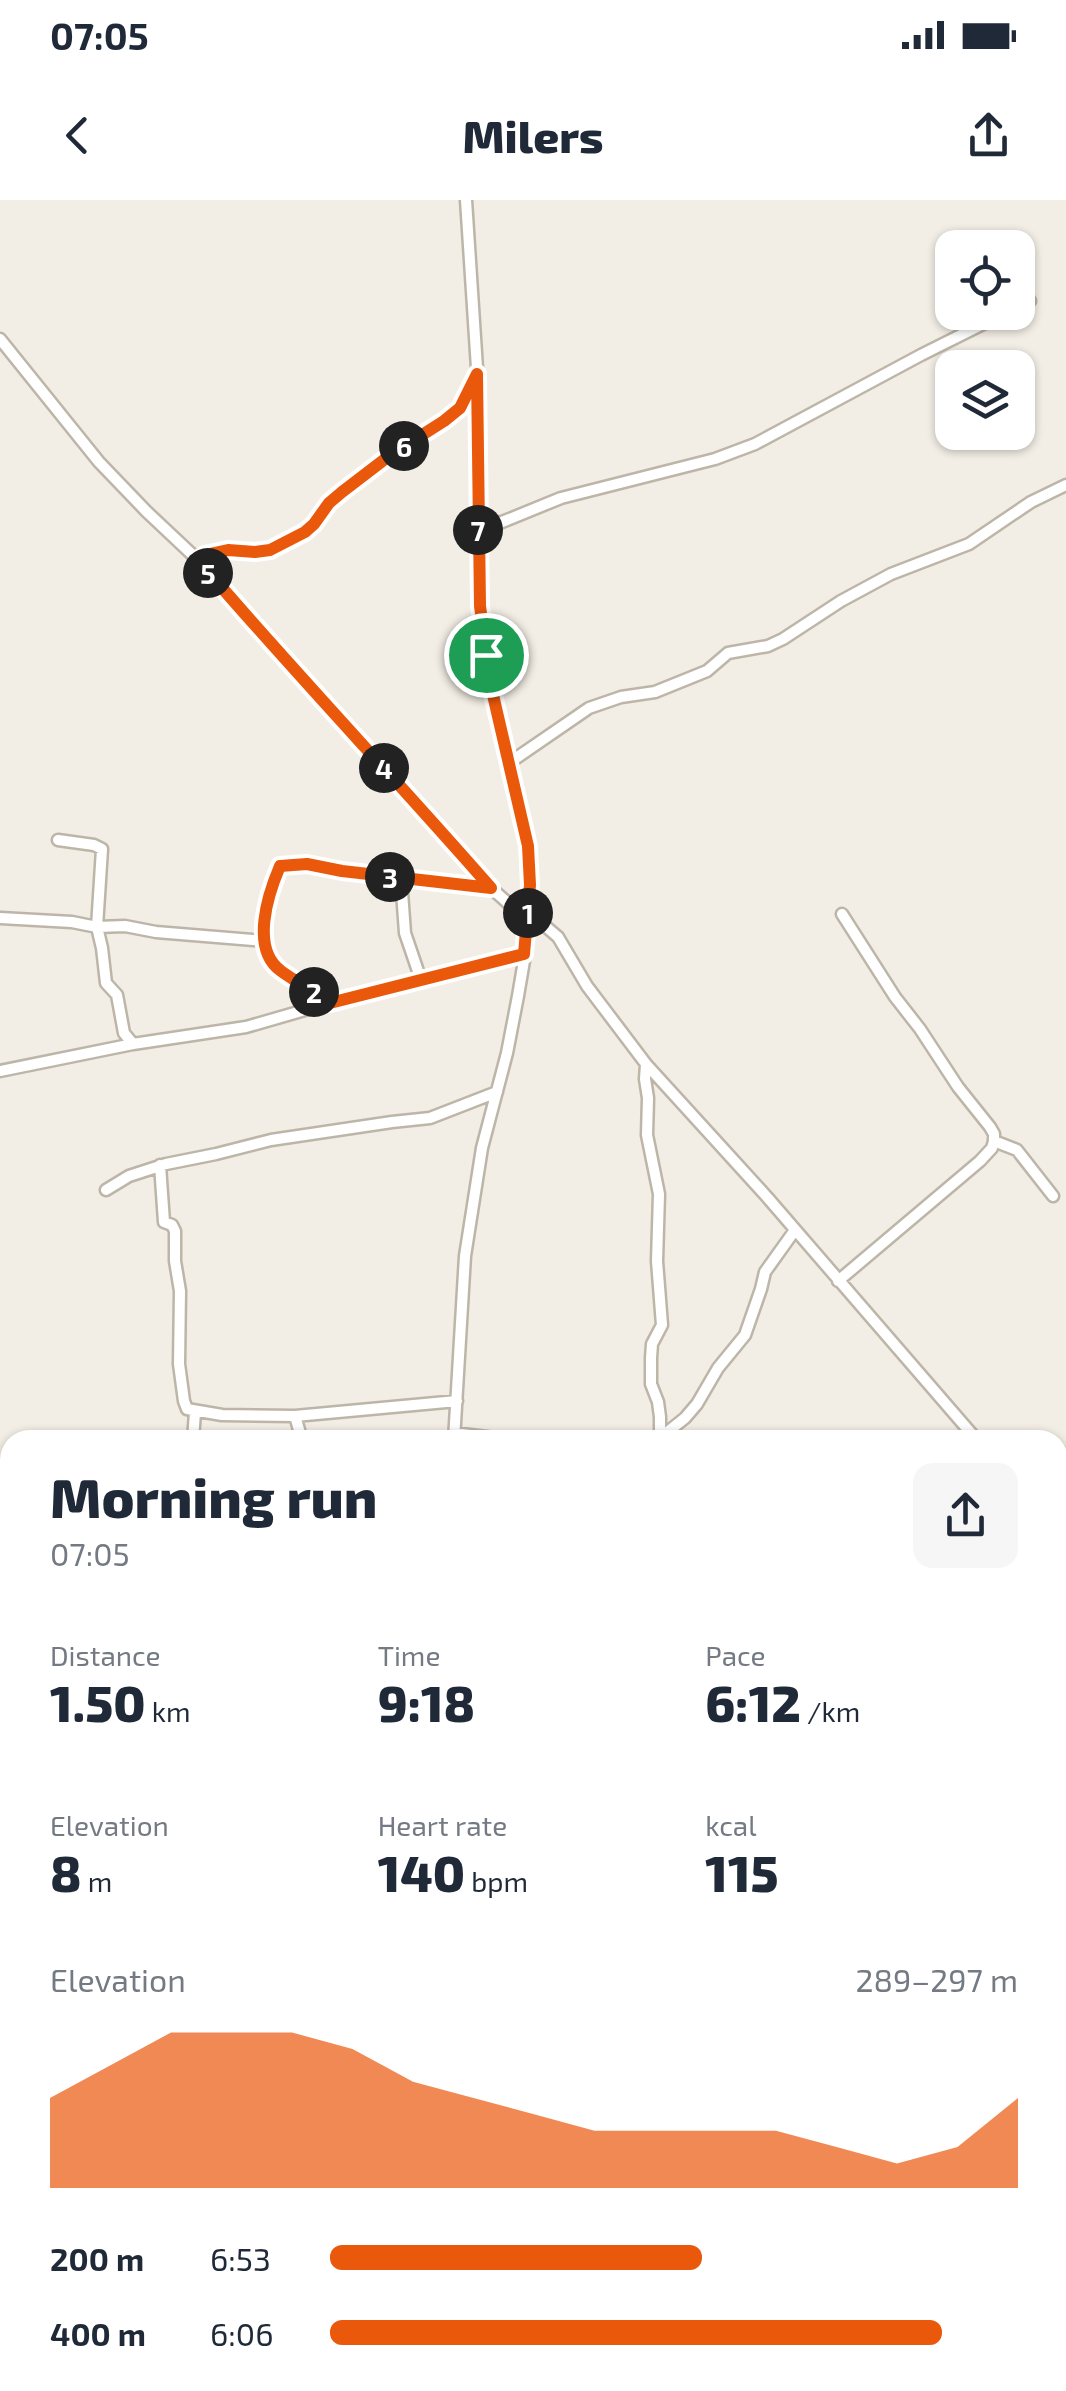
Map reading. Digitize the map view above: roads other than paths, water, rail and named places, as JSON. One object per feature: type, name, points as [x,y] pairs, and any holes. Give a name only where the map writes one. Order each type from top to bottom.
[{"type":"street","points":[[455,1430],[465,1256],[480,1159],[514,1021],[530,885],[528,846],[490,682],[480,606],[477,374],[466,200]]},
{"type":"street","points":[[478,526],[502,522],[562,498],[715,459],[755,444],[971,330]]},
{"type":"street","points":[[0,340],[100,462],[198,560],[491,888],[527,920],[544,925],[558,937],[587,986],[646,1064],[968,1430]]},
{"type":"street","points":[[198,560],[228,550],[270,550],[305,532],[342,492],[460,408],[477,374]]},
{"type":"street","points":[[509,763],[589,708],[621,696],[655,692],[707,671],[728,653],[783,640],[891,574],[969,544],[1031,502],[1066,485]]},
{"type":"street","points":[[58,840],[94,844],[102,849],[97,926],[106,984],[117,995],[124,1034],[134,1044]]},
{"type":"street","points":[[326,1004],[277,968],[265,940],[268,897],[280,866],[307,864],[491,888]]},
{"type":"street","points":[[401,878],[405,932],[420,980]]},
{"type":"street","points":[[838,1281],[980,1161],[994,1141],[990,1127],[887,986],[842,914]]},
{"type":"street","points":[[0,918],[265,940]]},
{"type":"street","points":[[0,1071],[246,1026],[524,954]]},
{"type":"street","points":[[646,1064],[647,1135],[659,1194],[657,1261],[662,1325],[652,1344],[651,1384],[658,1402],[660,1430]]},
{"type":"street","points":[[106,1190],[129,1176],[160,1166],[271,1140],[430,1118],[497,1092]]},
{"type":"street","points":[[994,1141],[1017,1150],[1053,1196]]},
{"type":"street","points":[[160,1166],[164,1222],[174,1227],[180,1291],[179,1364],[187,1410],[222,1415],[296,1416],[458,1402]]},
{"type":"street","points":[[671,1430],[697,1404],[718,1368],[745,1336],[765,1272],[795,1230]]},
{"type":"street","points":[[194,1430],[195,1412]]},
{"type":"street","points":[[296,1416],[300,1430]]}]
